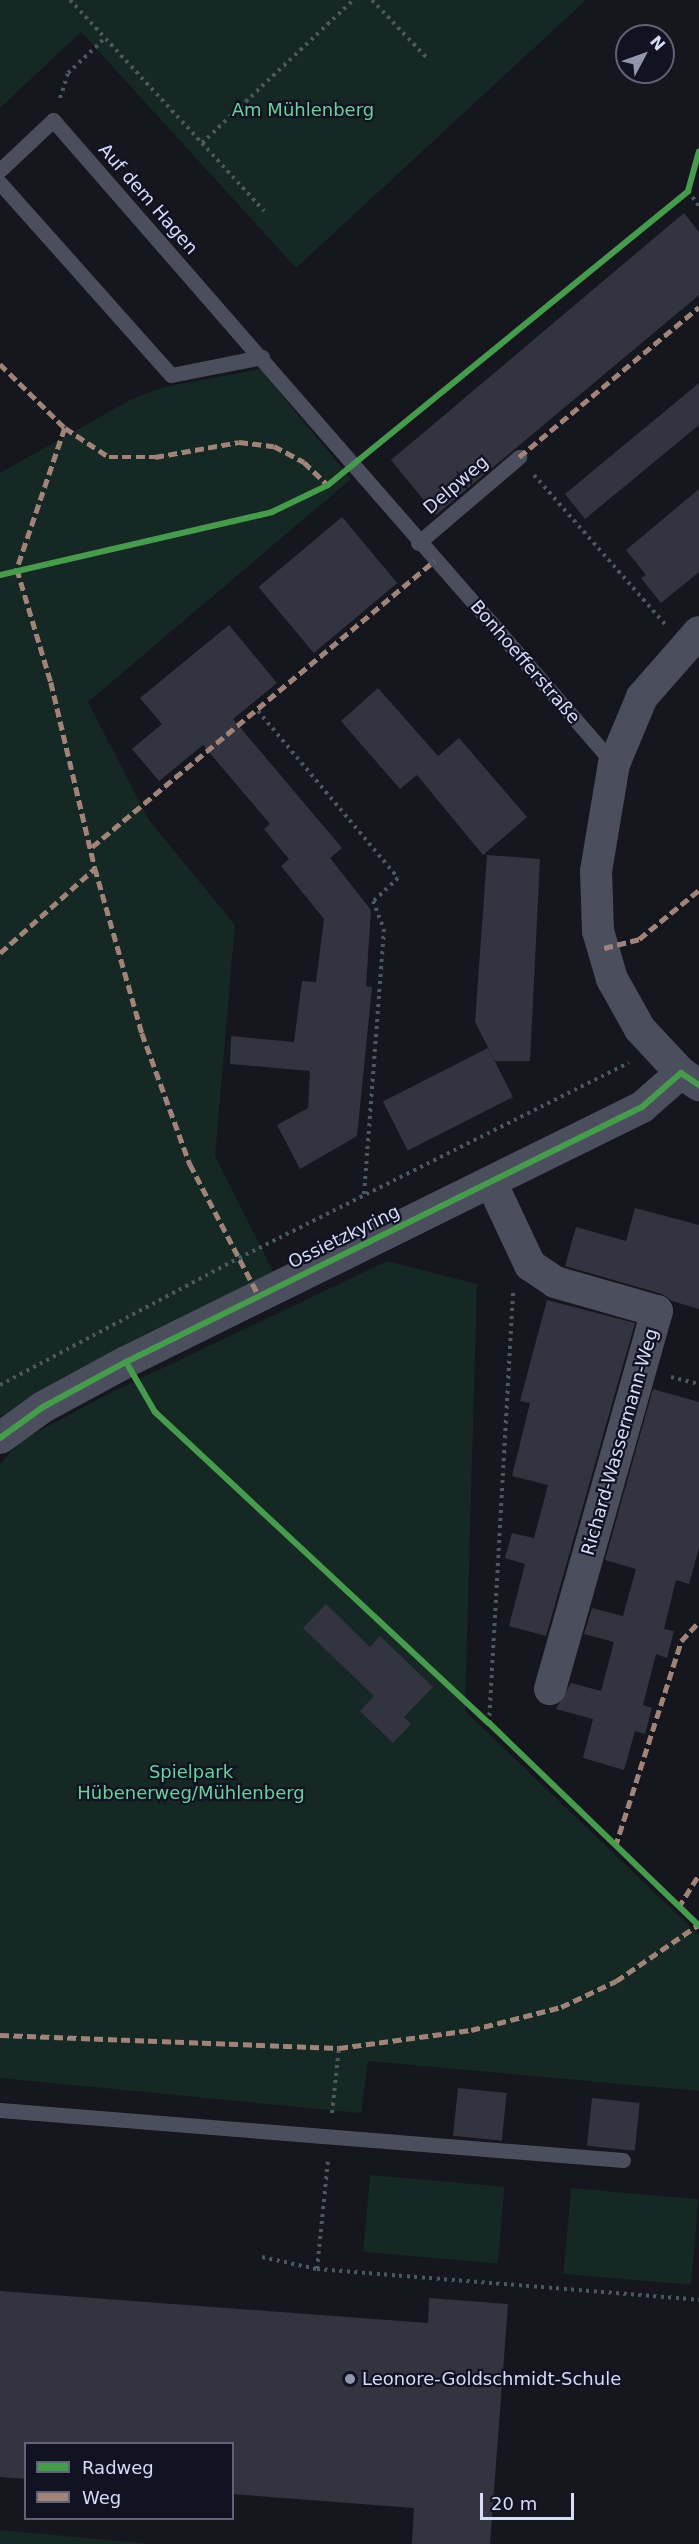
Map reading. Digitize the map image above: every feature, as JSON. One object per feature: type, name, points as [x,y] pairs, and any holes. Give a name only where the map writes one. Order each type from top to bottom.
[{"type":"street","points":[[690,1079],[657,1049],[640,1029],[612,979],[598,931],[596,871],[602,816],[614,764],[642,697],[691,639]]},
{"type":"street","name":"Ossietzkyring","points":[[0,1438],[43,1407],[126,1362],[642,1107],[690,1079]]},
{"type":"street","points":[[490,1182],[530,1265]]},
{"type":"street","name":"Richard-Wassermann-Weg","points":[[530,1265],[555,1282],[657,1311],[550,1689]]},
{"type":"lane","points":[[0,170],[53,120]]},
{"type":"lane","name":"Auf dem Hagen","points":[[53,120],[262,357],[434,561]]},
{"type":"lane","points":[[0,183],[171,375],[262,357]]},
{"type":"lane","name":"Delpweg","points":[[418,543],[519,457]]},
{"type":"lane","name":"Bonhoefferstraße","points":[[434,561],[614,764]]},
{"type":"lane","points":[[0,2110],[623,2160]]},
{"type":"path","points":[[70,0],[264,211]]},
{"type":"path","points":[[201,143],[353,0]]},
{"type":"path","points":[[372,0],[426,57]]},
{"type":"path","points":[[53,120],[68,73],[105,38]]},
{"type":"path","points":[[688,192],[699,206]]},
{"type":"path","points":[[519,457],[691,639]]},
{"type":"path","points":[[258,711],[398,878],[373,901],[384,929],[364,1195]]},
{"type":"path","points":[[0,1385],[364,1195],[657,1049]]},
{"type":"path","points":[[489,1723],[513,1290],[530,1265]]},
{"type":"path","points":[[262,2257],[317,2269],[699,2300]]},
{"type":"green space","name":"Am Mühlenberg","points":[[0,0],[586,0],[296,268],[81,32],[0,108]]},
{"type":"green space","points":[[260,369],[351,479],[88,702],[149,820],[235,925],[215,1156],[275,1275],[35,1394],[0,1417],[0,473],[132,399],[164,387]]},
{"type":"green space","name":"Spielpark Hübenerweg/Mühlenberg","points":[[387,1261],[477,1284],[465,1711],[699,1935],[699,2091],[368,2061],[361,2113],[0,2078],[0,1464],[19,1442],[104,1396]]},
{"type":"green space","points":[[370,2175],[504,2187],[498,2263],[363,2252]]},
{"type":"green space","points":[[571,2188],[699,2199],[691,2285],[564,2274]]},
{"type":"green space","points":[[0,2530],[152,2544],[0,2544]]},
{"type":"building","points":[[684,213],[699,232],[699,295],[436,515],[391,460]]},
{"type":"building","points":[[699,383],[699,425],[585,519],[565,494]]},
{"type":"building","points":[[699,489],[699,572],[661,603],[641,578],[646,575],[626,550]]},
{"type":"building","points":[[342,517],[397,583],[314,653],[259,587]]},
{"type":"building","points":[[229,625],[277,683],[233,719],[342,848],[330,858],[371,910],[366,986],[372,987],[357,1136],[300,1169],[277,1125],[308,1108],[310,1071],[230,1064],[231,1036],[294,1042],[302,981],[316,982],[324,919],[281,866],[289,859],[264,829],[270,824],[203,745],[159,781],[132,749],[162,724],[140,698]]},
{"type":"building","points":[[378,688],[438,756],[459,738],[527,817],[483,855],[417,775],[400,789],[341,721]]},
{"type":"building","points":[[487,855],[540,859],[530,1061],[495,1061],[475,1022]]},
{"type":"building","points":[[488,1048],[513,1097],[408,1151],[383,1102]]},
{"type":"building","points":[[635,1208],[699,1225],[699,1309],[672,1301],[662,1294],[565,1266],[576,1227],[626,1241]]},
{"type":"building","points":[[547,1300],[635,1323],[546,1636],[509,1626],[525,1564],[505,1558],[512,1533],[534,1538],[548,1485],[512,1476],[530,1403],[520,1401]]},
{"type":"building","points":[[653,1389],[699,1402],[699,1548],[689,1584],[676,1580],[664,1629],[674,1631],[667,1658],[656,1654],[643,1705],[652,1708],[645,1734],[635,1731],[624,1770],[583,1758],[593,1719],[556,1709],[571,1683],[601,1691],[614,1642],[584,1634],[592,1608],[623,1616],[636,1569],[605,1560]]},
{"type":"building","points":[[326,1604],[370,1647],[380,1636],[433,1687],[404,1717],[411,1724],[393,1743],[360,1711],[374,1696],[303,1628]]},
{"type":"building","points":[[458,2088],[507,2093],[502,2141],[453,2136]]},
{"type":"building","points":[[592,2098],[640,2103],[635,2151],[587,2146]]},
{"type":"building","points":[[0,2291],[428,2323],[429,2298],[508,2304],[490,2544],[412,2544],[414,2508],[234,2494],[234,2442],[24,2442],[24,2479],[0,2477]]},
{"type":"marked path","points":[[519,457],[699,307]]},
{"type":"marked path","points":[[0,364],[65,428],[109,457],[155,457],[239,442],[274,446],[304,462],[328,485]]},
{"type":"marked path","points":[[65,428],[17,569],[51,682],[95,868],[142,1033],[190,1164],[259,1296]]},
{"type":"marked path","points":[[92,847],[434,561]]},
{"type":"marked path","points":[[0,953],[95,868]]},
{"type":"marked path","points":[[604,948],[639,939],[699,890]]},
{"type":"marked path","points":[[615,1847],[681,1641],[699,1622]]},
{"type":"marked path","points":[[678,1908],[699,1875]]},
{"type":"marked path","points":[[0,2035],[339,2048],[471,2030],[561,2007],[616,1981],[698,1925]]},
{"type":"cycle path","points":[[0,575],[272,512],[328,485],[688,191],[699,151]]},
{"type":"cycle path","points":[[0,1438],[43,1407],[126,1362],[642,1107],[681,1073],[699,1085]]},
{"type":"cycle path","points":[[126,1362],[155,1412],[489,1723],[699,1926]]},
{"type":"place","name":"Leonore-Goldschmidt-Schule","points":[[350,2379]]}]
